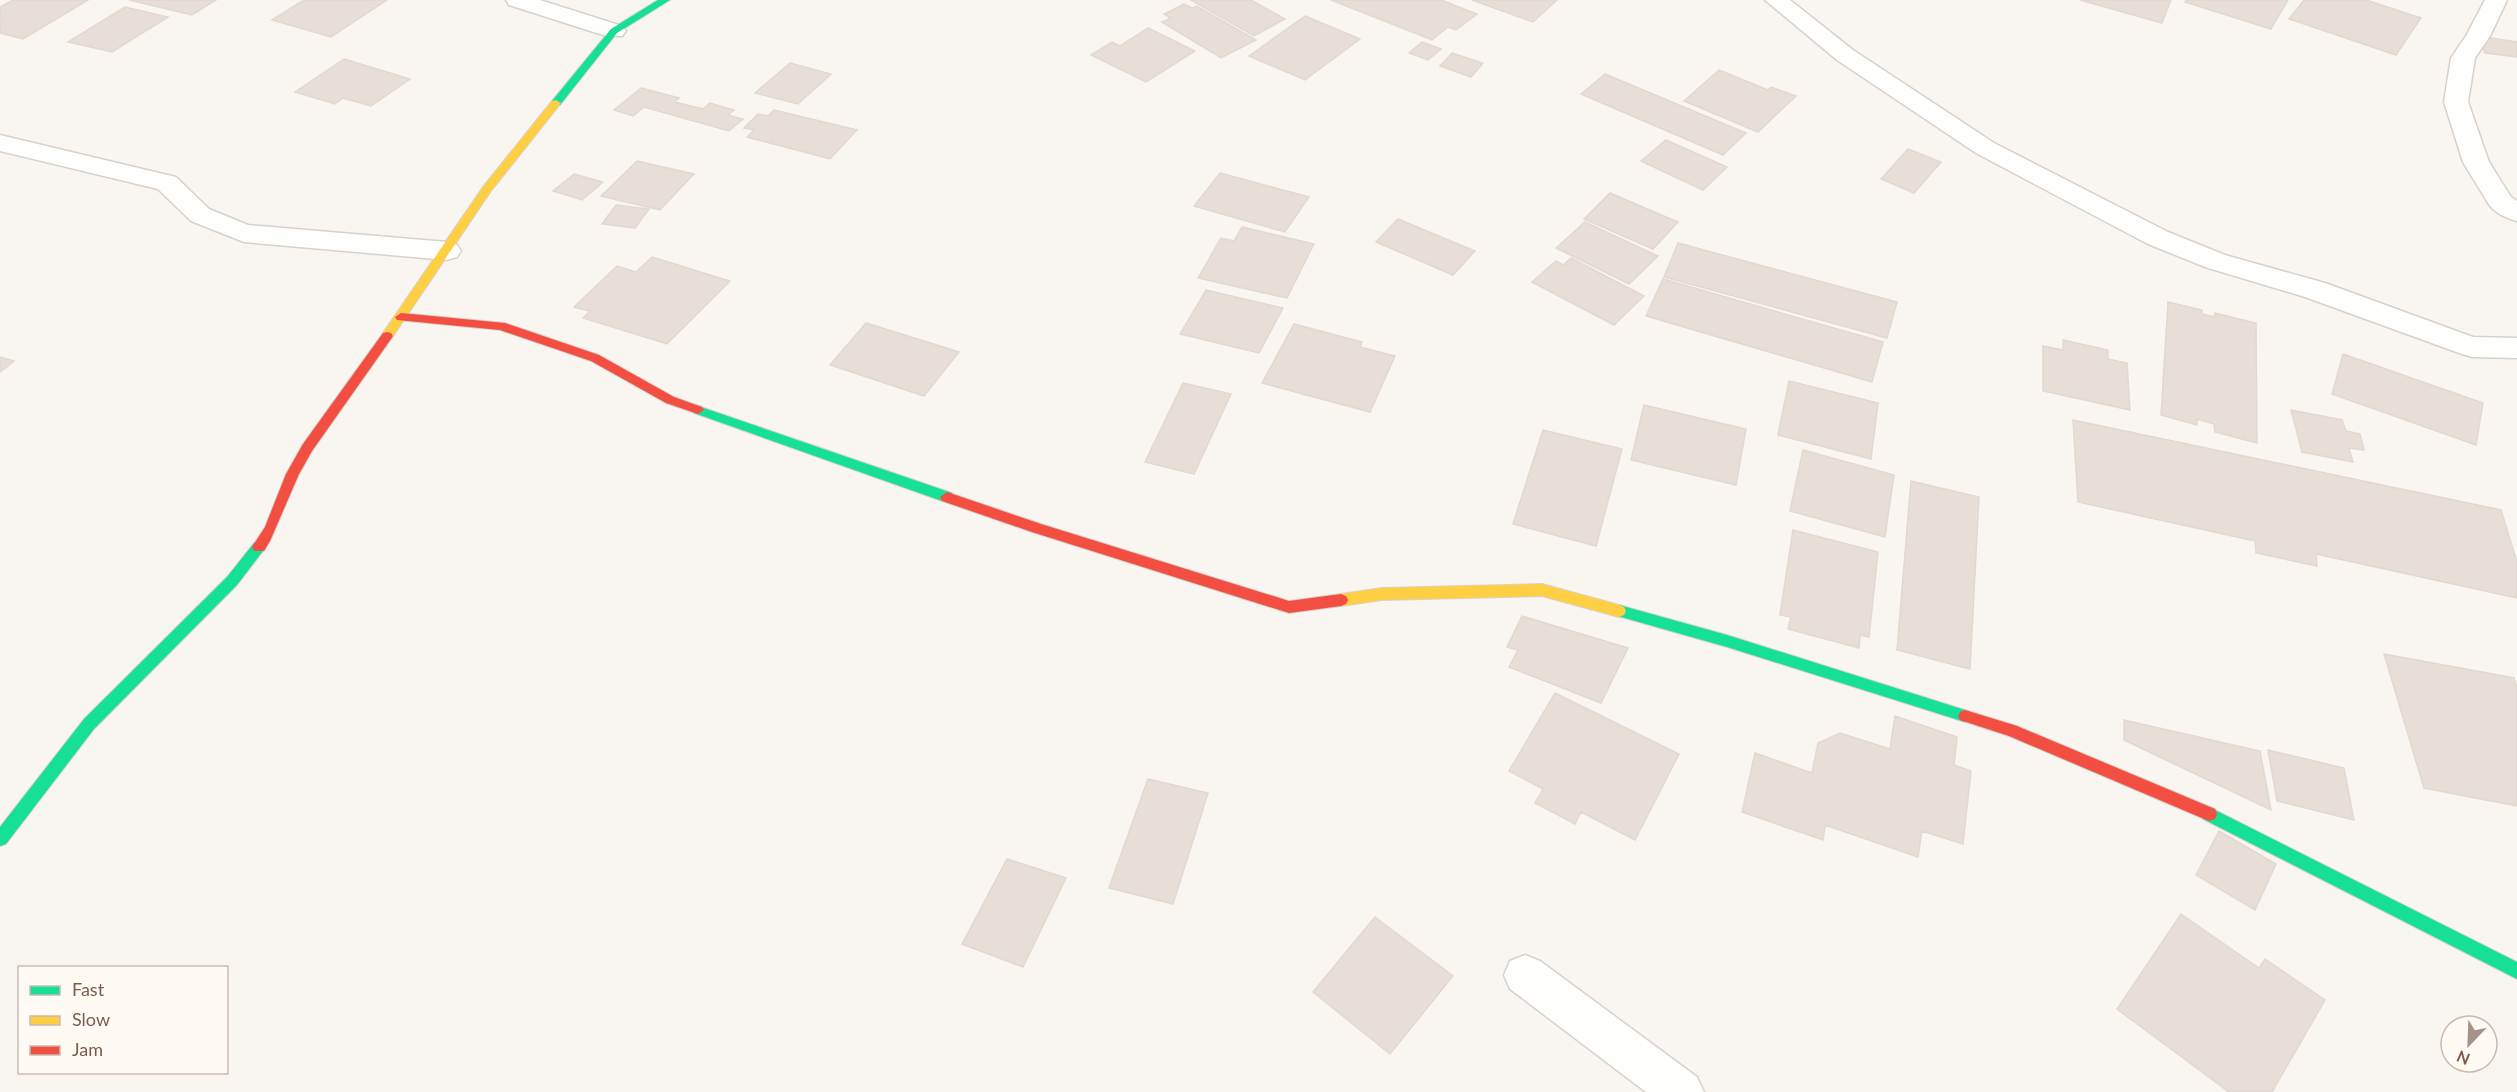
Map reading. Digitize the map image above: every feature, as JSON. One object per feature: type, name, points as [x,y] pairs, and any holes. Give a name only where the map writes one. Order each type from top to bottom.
[{"type":"street","points":[[517,0],[614,31]]},
{"type":"street","points":[[0,839],[89,724],[232,581],[269,533],[297,466],[324,422],[402,317],[487,189],[614,31],[665,0]]},
{"type":"street","points":[[1776,0],[1845,55],[1985,148],[2158,238],[2215,261],[2315,290],[2422,331],[2472,347],[2517,348]]},
{"type":"street","points":[[2496,0],[2478,36],[2463,58],[2456,102],[2476,162],[2501,203],[2517,213]]},
{"type":"street","points":[[0,143],[167,183],[200,215],[244,233],[447,251]]},
{"type":"street","points":[[402,317],[501,326],[595,358],[670,400],[1037,528],[1289,607],[1382,594],[1542,590],[1727,641],[2012,730],[2217,817],[2517,971]]},
{"type":"street","points":[[1525,975],[1682,1092]]},
{"type":"building","points":[[13,0],[88,0],[23,39],[0,33],[0,23],[3,21],[0,20],[0,7]]},
{"type":"building","points":[[129,0],[216,0],[192,15]]},
{"type":"building","points":[[304,0],[387,0],[331,37],[272,20]]},
{"type":"building","points":[[1191,0],[1251,0],[1285,19],[1254,36]]},
{"type":"building","points":[[1331,0],[1441,0],[1477,14],[1456,30],[1448,27],[1432,40]]},
{"type":"building","points":[[1472,0],[1557,0],[1533,22]]},
{"type":"building","points":[[2080,0],[2171,0],[2162,23]]},
{"type":"building","points":[[2186,0],[2288,0],[2271,29],[2185,2]]},
{"type":"building","points":[[2304,0],[2366,0],[2421,18],[2396,55],[2289,19]]},
{"type":"building","points":[[1184,4],[1192,8],[1197,6],[1256,40],[1221,58],[1162,22],[1171,18],[1164,14]]},
{"type":"building","points":[[125,7],[168,17],[112,52],[68,42]]},
{"type":"building","points":[[1305,16],[1360,39],[1305,80],[1249,56]]},
{"type":"building","points":[[1148,28],[1195,51],[1146,82],[1091,55],[1112,42],[1120,46]]},
{"type":"building","points":[[2478,36],[2517,42],[2517,57],[2485,53]]},
{"type":"building","points":[[1422,42],[1441,49],[1428,60],[1409,53]]},
{"type":"building","points":[[1452,53],[1483,63],[1471,77],[1440,66]]},
{"type":"building","points":[[344,59],[410,79],[371,106],[343,98],[335,104],[295,92]]},
{"type":"building","points":[[790,63],[831,74],[798,104],[755,93]]},
{"type":"building","points":[[1719,70],[1768,90],[1771,87],[1796,96],[1758,132],[1684,101]]},
{"type":"building","points":[[1605,74],[1746,133],[1723,155],[1581,94]]},
{"type":"building","points":[[641,88],[679,98],[675,102],[703,109],[710,103],[734,110],[728,115],[743,119],[729,131],[644,107],[633,116],[614,110]]},
{"type":"building","points":[[774,110],[857,130],[830,159],[747,137],[754,130],[744,128],[758,114],[768,116]]},
{"type":"building","points":[[1666,140],[1727,167],[1703,190],[1641,161]]},
{"type":"building","points":[[1908,149],[1941,162],[1914,193],[1881,179]]},
{"type":"building","points":[[637,161],[694,174],[660,210],[601,196]]},
{"type":"building","points":[[1220,173],[1309,197],[1285,232],[1194,206]]},
{"type":"building","points":[[574,174],[603,182],[582,200],[553,191]]},
{"type":"building","points":[[1610,193],[1678,222],[1653,249],[1584,219]]},
{"type":"building","points":[[616,205],[649,209],[635,228],[602,224]]},
{"type":"building","points":[[1398,219],[1475,251],[1453,275],[1376,242]]},
{"type":"building","points":[[1585,222],[1658,256],[1629,284],[1556,248]]},
{"type":"building","points":[[1242,227],[1314,244],[1287,298],[1198,278],[1221,238],[1234,241]]},
{"type":"building","points":[[1678,243],[1897,302],[1887,338],[1664,277]]},
{"type":"building","points":[[652,257],[730,281],[667,344],[583,318],[590,311],[574,307],[617,266],[636,272]]},
{"type":"building","points":[[1571,258],[1644,296],[1614,325],[1532,282],[1556,261],[1563,265]]},
{"type":"building","points":[[1663,279],[1883,342],[1872,382],[1646,316]]},
{"type":"building","points":[[1206,290],[1283,308],[1259,353],[1180,334]]},
{"type":"building","points":[[2168,302],[2202,310],[2202,314],[2215,317],[2215,313],[2256,323],[2257,443],[2215,432],[2214,424],[2197,419],[2197,425],[2161,415]]},
{"type":"building","points":[[866,323],[959,352],[924,396],[830,365]]},
{"type":"building","points":[[1294,324],[1362,342],[1360,347],[1395,356],[1370,412],[1262,383]]},
{"type":"building","points":[[2063,340],[2108,350],[2108,359],[2127,363],[2130,410],[2043,391],[2043,346],[2063,350]]},
{"type":"building","points":[[2343,354],[2483,403],[2476,445],[2332,394]]},
{"type":"building","points":[[0,357],[14,361],[0,372]]},
{"type":"building","points":[[1789,381],[1878,403],[1871,459],[1778,435]]},
{"type":"building","points":[[1183,383],[1231,394],[1194,474],[1145,462]]},
{"type":"building","points":[[1644,405],[1746,429],[1736,485],[1631,460]]},
{"type":"building","points":[[2291,410],[2342,420],[2346,431],[2360,434],[2364,450],[2349,448],[2353,462],[2302,452]]},
{"type":"building","points":[[2073,420],[2501,510],[2517,562],[2517,598],[2316,554],[2317,566],[2256,553],[2255,541],[2078,502]]},
{"type":"building","points":[[1543,430],[1622,449],[1596,546],[1513,524]]},
{"type":"building","points":[[1803,450],[1894,475],[1885,537],[1790,511]]},
{"type":"building","points":[[1911,481],[1979,497],[1970,669],[1897,650]]},
{"type":"building","points":[[1793,530],[1878,552],[1869,637],[1860,635],[1859,648],[1788,629],[1791,617],[1780,615]]},
{"type":"building","points":[[1522,616],[1628,648],[1601,703],[1509,667],[1518,650],[1507,647]]},
{"type":"building","points":[[2384,654],[2514,678],[2517,688],[2517,806],[2424,788]]},
{"type":"building","points":[[1555,693],[1679,754],[1635,840],[1581,812],[1575,824],[1535,803],[1543,789],[1509,771]]},
{"type":"building","points":[[1895,716],[1957,737],[1954,765],[1971,771],[1963,844],[1922,831],[1918,857],[1825,825],[1823,840],[1742,812],[1755,753],[1812,773],[1818,743],[1840,733],[1890,749]]},
{"type":"building","points":[[2124,720],[2260,751],[2271,810],[2124,740]]},
{"type":"building","points":[[2268,750],[2344,768],[2354,820],[2277,801]]},
{"type":"building","points":[[1148,779],[1208,793],[1173,904],[1109,888]]},
{"type":"building","points":[[2219,831],[2276,864],[2255,910],[2196,875]]},
{"type":"building","points":[[1007,859],[1066,878],[1023,967],[962,944]]},
{"type":"building","points":[[2181,914],[2259,968],[2265,959],[2325,1000],[2272,1092],[2229,1092],[2117,1009]]},
{"type":"building","points":[[1375,917],[1453,976],[1390,1054],[1313,992]]},
{"type":"traffic: fast","points":[[556,103],[614,31],[665,0]]},
{"type":"traffic: fast","points":[[698,410],[947,497]]},
{"type":"traffic: fast","points":[[0,839],[89,724],[232,581],[259,547]]},
{"type":"traffic: fast","points":[[1619,611],[1727,641],[1965,716]]},
{"type":"traffic: fast","points":[[2209,814],[2517,971]]},
{"type":"traffic: slow","points":[[387,336],[487,189],[556,103]]},
{"type":"traffic: slow","points":[[1341,600],[1382,594],[1542,590],[1619,611]]},
{"type":"traffic: jam","points":[[401,317],[501,326],[595,358],[670,400],[698,410]]},
{"type":"traffic: jam","points":[[259,547],[271,527],[293,474],[308,447],[387,336]]},
{"type":"traffic: jam","points":[[947,497],[1037,528],[1289,607],[1341,600]]},
{"type":"traffic: jam","points":[[1965,716],[2012,731],[2209,814]]}]
